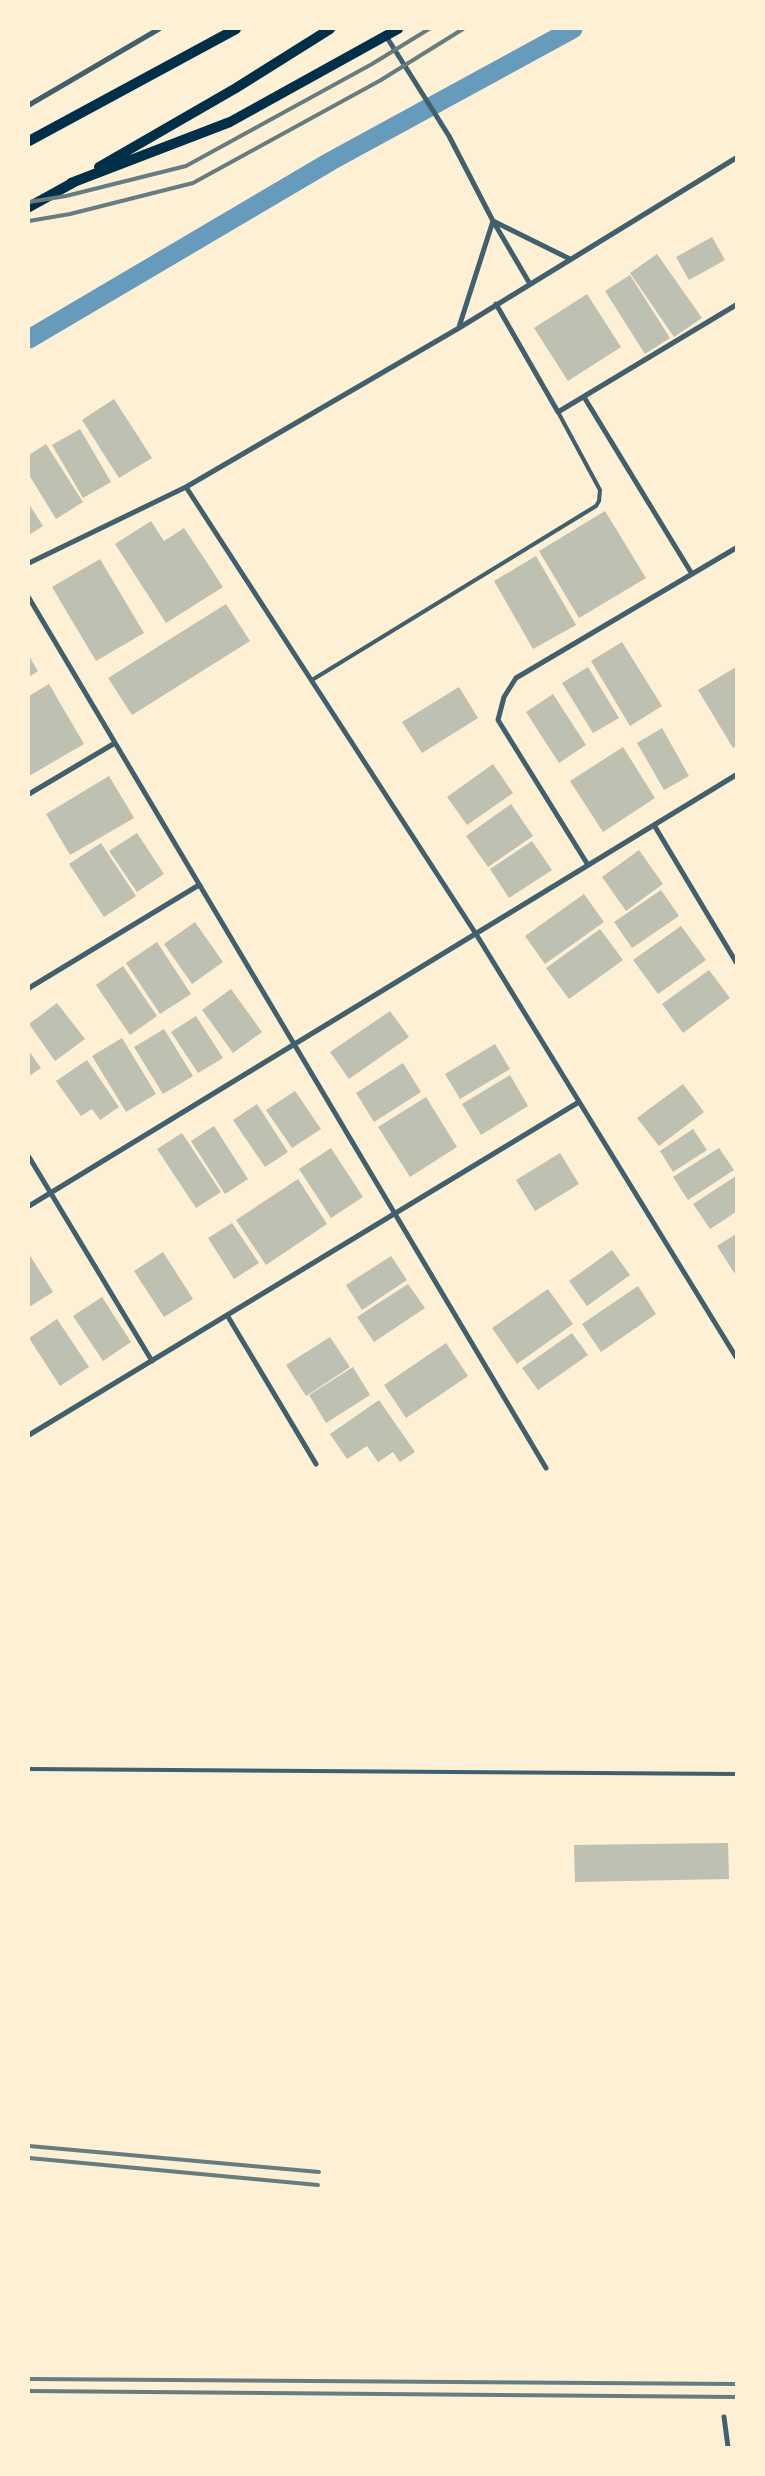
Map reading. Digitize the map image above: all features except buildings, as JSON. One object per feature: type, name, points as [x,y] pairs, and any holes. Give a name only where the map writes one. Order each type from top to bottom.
[{"type":"main road","points":[[29,141],[236,29]]},
{"type":"main road","points":[[29,207],[236,88],[330,29]]},
{"type":"main road","points":[[71,184],[230,122],[398,29]]},
{"type":"street","points":[[29,105],[159,29]]},
{"type":"street","points":[[385,36],[449,136],[493,221],[530,284]]},
{"type":"street","points":[[29,563],[186,487],[459,328],[736,158]]},
{"type":"street","points":[[493,221],[570,260]]},
{"type":"street","points":[[459,328],[493,221]]},
{"type":"street","points":[[496,304],[558,412],[736,305]]},
{"type":"street","points":[[584,397],[692,574]]},
{"type":"street","points":[[186,487],[476,934],[736,1357]]},
{"type":"street","points":[[588,865],[498,720],[504,697],[516,678],[736,548]]},
{"type":"street","points":[[29,598],[546,1468]]},
{"type":"street","points":[[29,794],[115,743]]},
{"type":"street","points":[[29,1206],[736,775]]},
{"type":"street","points":[[654,825],[736,962]]},
{"type":"street","points":[[29,988],[199,885]]},
{"type":"street","points":[[29,1435],[580,1102]]},
{"type":"street","points":[[29,1157],[152,1361]]},
{"type":"street","points":[[227,1315],[316,1464]]},
{"type":"street","points":[[724,2417],[728,2447]]},
{"type":"lane","points":[[312,680],[596,506],[599,501],[600,490],[558,412]]},
{"type":"lane","points":[[29,1769],[736,1774]]},
{"type":"waterway","points":[[29,339],[331,161],[573,29]]},
{"type":"railway","points":[[29,202],[66,196],[186,166],[372,64],[429,29]]},
{"type":"railway","points":[[29,221],[70,214],[193,183],[381,80],[463,29]]},
{"type":"railway","points":[[29,2146],[319,2172]]},
{"type":"railway","points":[[29,2158],[318,2185]]},
{"type":"railway","points":[[29,2379],[736,2384]]},
{"type":"railway","points":[[29,2391],[736,2397]]}]
